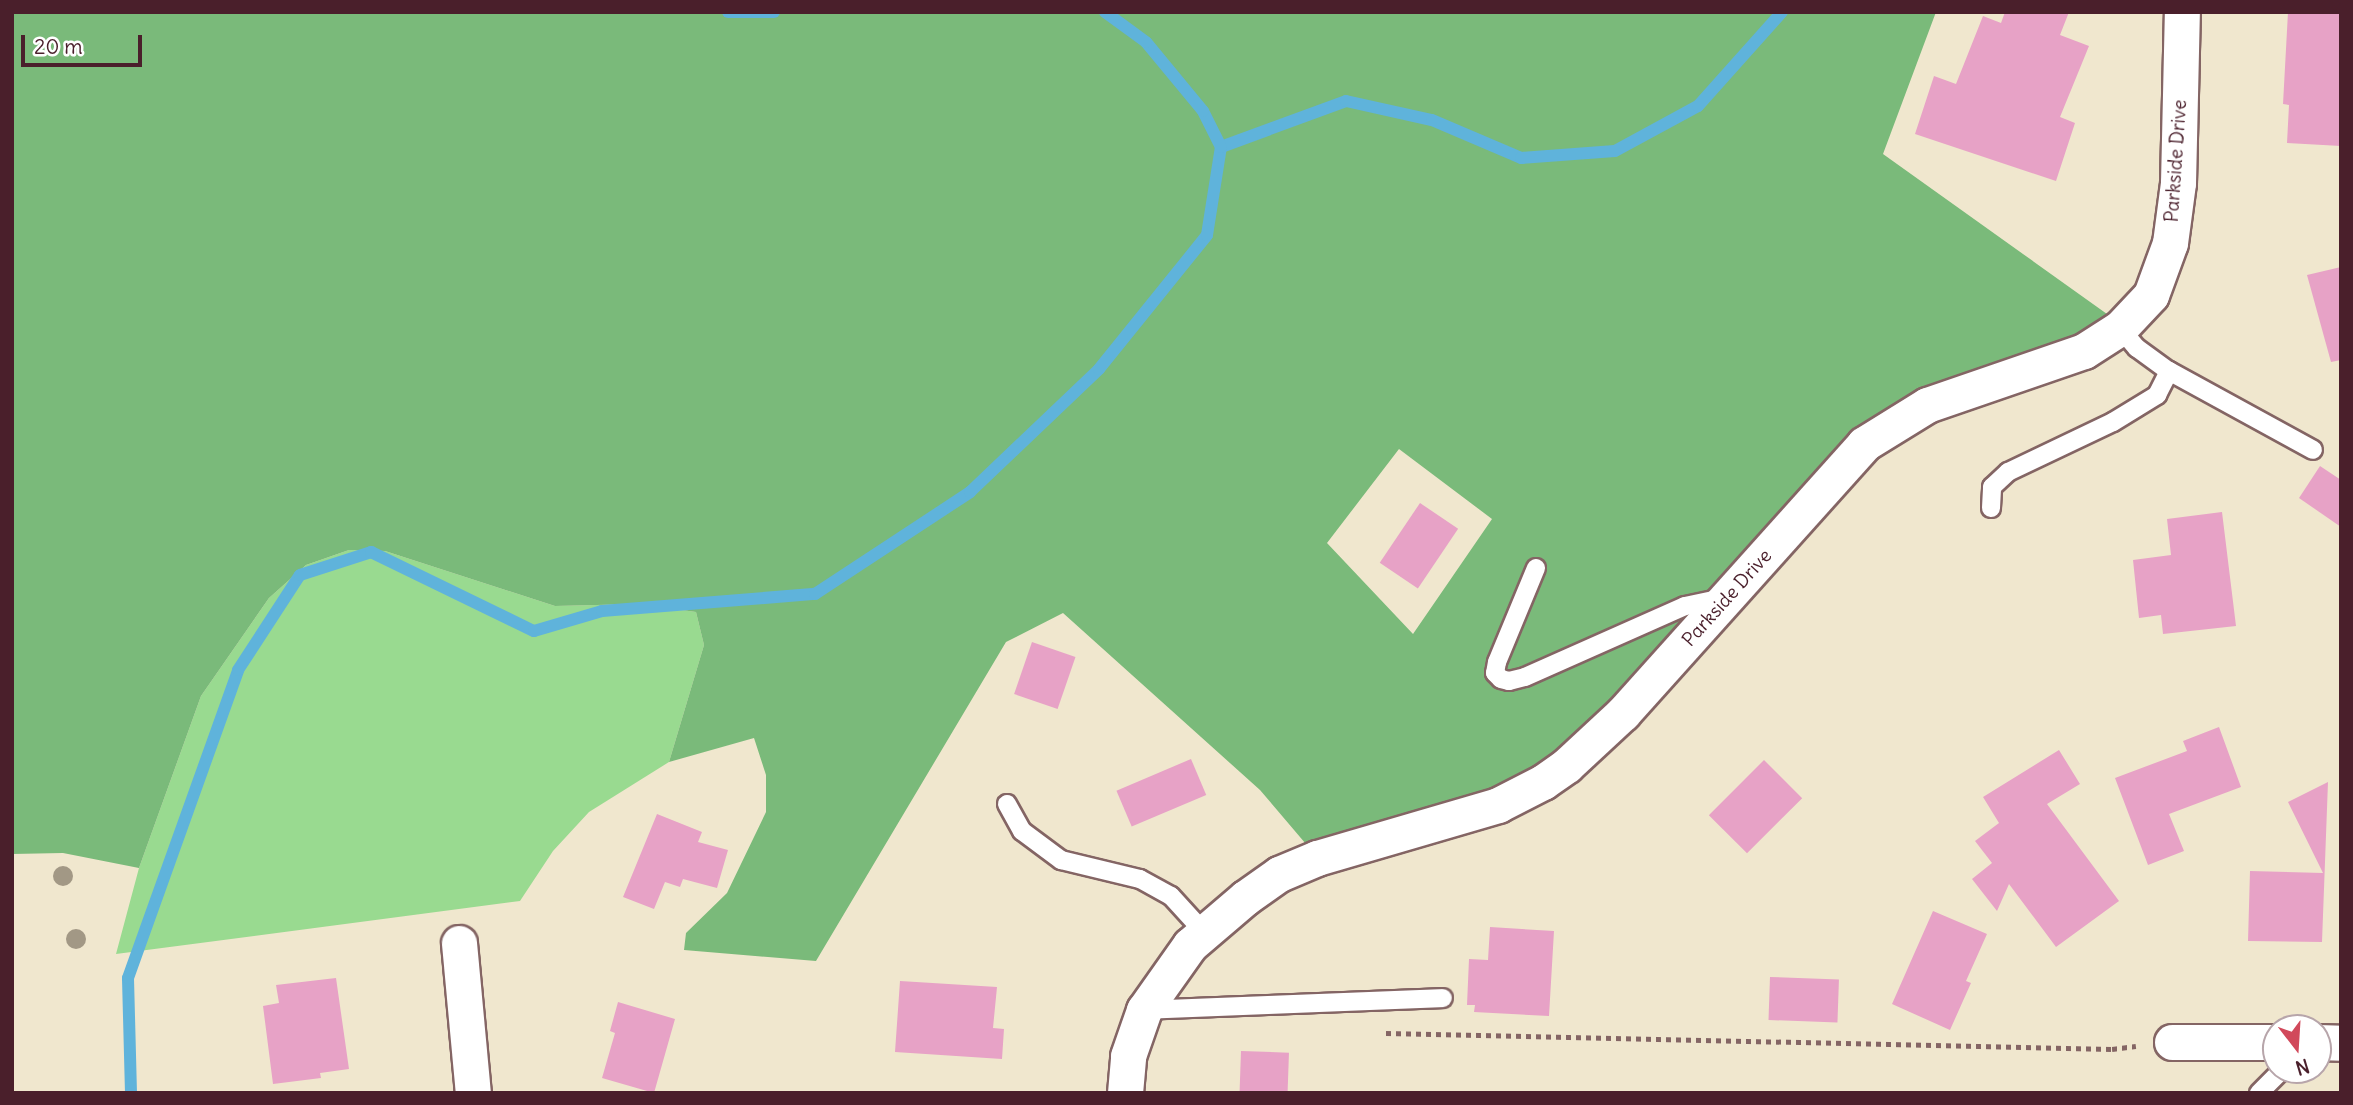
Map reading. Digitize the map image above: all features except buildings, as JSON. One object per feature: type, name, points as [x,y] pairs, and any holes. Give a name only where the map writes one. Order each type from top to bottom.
[{"type":"street","name":"Parkside Drive","points":[[1125,1093],[1128,1056],[1144,1010],[1203,931],[1245,898],[1279,874],[1304,863],[1498,805],[1544,782],[1567,765],[1623,713],[1864,444],[1927,405],[2084,351],[2120,328],[2151,295],[2170,243],[2178,183],[2182,12]]},
{"type":"street","points":[[459,943],[473,1093]]},
{"type":"street","points":[[2172,1042],[2262,1042]]},
{"type":"lane","points":[[2120,328],[2137,348],[2169,371],[2313,450]]},
{"type":"lane","points":[[1991,508],[1992,487],[2007,472],[2113,422],[2157,395],[2169,371]]},
{"type":"lane","points":[[1536,568],[1497,662],[1495,673],[1501,679],[1509,681],[1525,677],[1685,606],[1729,596]]},
{"type":"lane","points":[[1007,804],[1022,831],[1062,860],[1140,879],[1171,896],[1203,931]]},
{"type":"lane","points":[[1144,1010],[1443,998]]},
{"type":"path","points":[[1382,1033],[2112,1049],[2172,1042]]},
{"type":"green space","points":[[12,12],[1936,12],[1883,154],[2121,324],[1926,404],[1566,764],[1317,857],[1260,790],[1063,613],[1006,642],[816,961],[684,950],[686,933],[727,893],[766,812],[766,775],[754,738],[669,762],[704,645],[696,612],[638,604],[555,606],[385,551],[349,550],[306,565],[269,598],[201,696],[139,868],[63,853],[12,854]],"holes":[[[1399,449],[1492,519],[1413,634],[1327,543]]]},
{"type":"green space","points":[[349,550],[385,551],[555,606],[638,604],[696,612],[704,645],[669,762],[589,812],[553,851],[520,901],[116,954],[139,868],[201,696],[269,598],[306,565]]},
{"type":"waterway","points":[[728,12],[774,12]]},
{"type":"waterway","points":[[131,1093],[128,978],[238,670],[300,575],[371,552],[534,631],[602,611],[815,594],[970,492],[1099,369],[1207,235],[1221,147],[1203,111],[1146,42],[1105,12]]},
{"type":"waterway","points":[[1221,147],[1346,101],[1432,120],[1521,158],[1615,151],[1698,106],[1782,12]]}]
